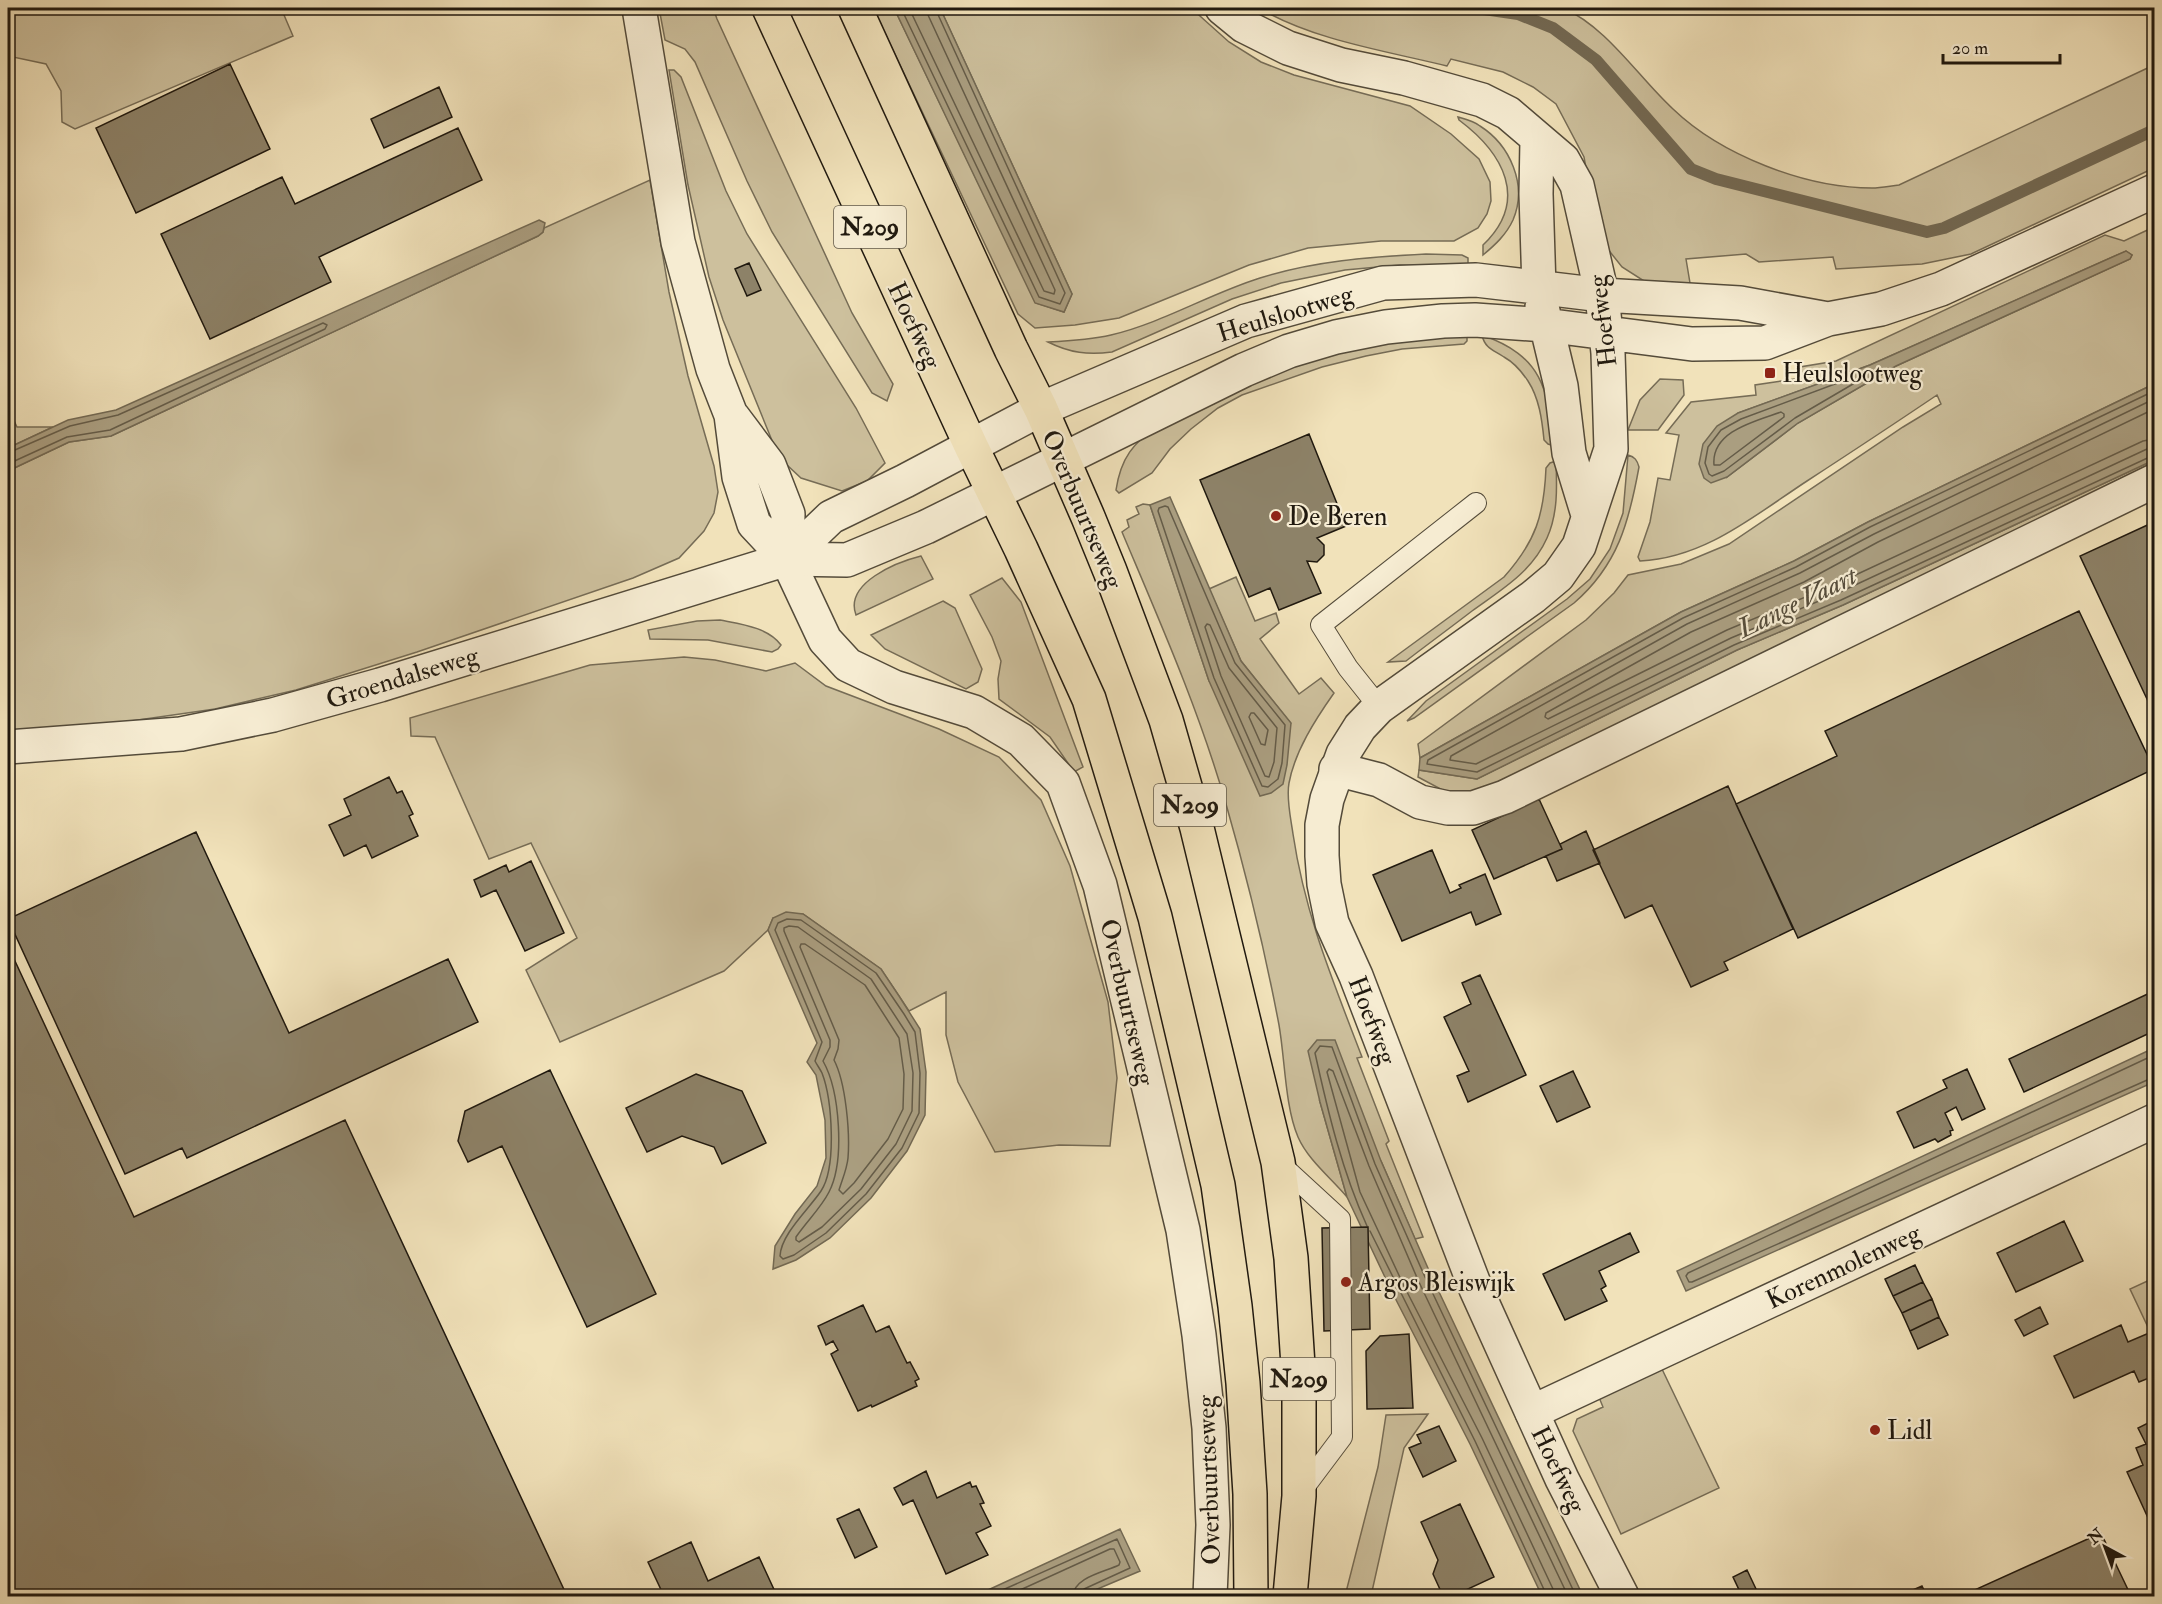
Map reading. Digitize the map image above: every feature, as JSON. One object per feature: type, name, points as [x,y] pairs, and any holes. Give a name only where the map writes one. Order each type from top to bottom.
[{"type":"main road","name":"Hoefweg","points":[[769,8],[971,446]]},
{"type":"main road","name":"N209","points":[[855,8],[1041,410]]},
{"type":"main road","name":"Overbuurtseweg","points":[[1041,410],[1110,571],[1166,720],[1197,828],[1278,1162],[1291,1258],[1299,1381],[1299,1496],[1290,1596]]},
{"type":"main road","name":"Overbuurtseweg","points":[[971,446],[1089,699],[1155,917],[1218,1185],[1244,1383],[1250,1494],[1251,1596]]},
{"type":"street","points":[[639,8],[678,242],[713,369],[731,415],[769,465],[788,514],[787,559]]},
{"type":"street","name":"Hoefweg","points":[[1222,8],[1244,26],[1288,48],[1341,65],[1404,78],[1482,100],[1508,113],[1563,160],[1577,185],[1602,295],[1607,333],[1611,449],[1579,546],[1558,576],[1533,597],[1379,707],[1360,727],[1336,769],[1322,825],[1324,884],[1332,923],[1356,976],[1476,1289],[1562,1479],[1622,1580]]},
{"type":"street","name":"Hoefweg","points":[[1537,140],[1539,288],[1545,325],[1561,386],[1569,453],[1588,515]]},
{"type":"street","name":"Heulslootweg","points":[[995,494],[1244,370],[1289,351],[1336,337],[1386,327],[1475,320],[1545,325],[1692,344],[1765,342],[1828,319],[1881,309],[1941,289],[2154,191]]},
{"type":"street","name":"Heulslootweg","points":[[971,446],[1041,410],[1246,321],[1383,283],[1476,280],[1602,295],[1740,303],[1828,319]]},
{"type":"street","name":"Groendalseweg","points":[[787,559],[831,517],[971,446]]},
{"type":"street","points":[[1336,769],[1379,780],[1420,802],[1448,808],[1473,808],[1516,792],[2154,481]]},
{"type":"street","name":"Groendalseweg","points":[[8,747],[181,734],[273,715],[380,685],[787,559],[847,560],[926,527],[995,494]]},
{"type":"street","name":"Overbuurtseweg","points":[[787,559],[825,640],[848,665],[894,687],[974,712],[1021,740],[1062,783],[1100,885],[1183,1230],[1199,1335],[1209,1428],[1213,1525],[1210,1596]]},
{"type":"street","name":"Korenmolenweg","points":[[1532,1412],[2154,1121]]},
{"type":"lane","points":[[1379,707],[1348,668],[1321,626],[1476,503]]},
{"type":"lane","points":[[1278,1162],[1340,1219],[1342,1437],[1299,1496]]},
{"type":"shaded area","points":[[1540,6],[1563,8],[1594,27],[1622,54],[1660,97],[1693,126],[1715,141],[1765,166],[1792,175],[1819,182],[1875,188],[1899,185],[2154,65],[2154,168],[1971,254],[1922,264],[1836,269],[1833,257],[1759,262],[1746,254],[1686,259],[1690,283],[1663,287],[1644,281],[1622,267],[1603,243],[1595,218],[1584,157],[1556,104],[1533,87],[1503,72],[1451,59],[1447,66],[1326,36],[1280,19],[1259,8]]},
{"type":"shaded area","points":[[8,8],[281,8],[293,36],[75,129],[62,122],[61,91],[46,64],[8,56]]},
{"type":"shaded area","points":[[659,8],[713,8],[852,313],[893,384],[887,401],[872,393],[772,232],[695,62],[685,49],[665,40]]},
{"type":"shaded area","points":[[873,8],[894,8],[1036,303],[1064,312],[1072,294],[940,8],[1191,8],[1229,42],[1261,62],[1294,75],[1410,106],[1451,134],[1479,159],[1490,182],[1491,201],[1487,214],[1478,228],[1454,241],[1381,241],[1308,248],[1249,265],[1119,318],[1035,328],[1018,314]]},
{"type":"shaded area","points":[[669,70],[674,70],[681,77],[726,191],[747,234],[856,408],[885,463],[867,481],[842,491],[801,478],[787,465],[773,443],[723,320],[709,277],[688,185]]},
{"type":"shaded area","points":[[1458,117],[1478,124],[1491,134],[1508,155],[1517,180],[1517,207],[1513,220],[1500,239],[1483,255],[1483,245],[1497,228],[1505,211],[1508,194],[1505,178],[1498,162],[1488,147]]},
{"type":"shaded area","points":[[650,180],[669,292],[688,376],[714,466],[718,492],[714,513],[704,531],[679,558],[633,578],[417,652],[296,690],[215,709],[110,724],[8,731],[8,471],[69,442],[111,436],[538,236],[544,228]]},
{"type":"shaded area","points":[[2154,227],[2154,384],[1868,522],[1794,561],[1681,612],[1420,758],[1418,744],[1586,620],[1614,593],[1628,575],[1681,564],[1729,544],[1941,404],[1937,395],[1728,533],[1686,552],[1640,561],[1638,557],[1650,522],[1658,478],[1670,480],[1679,435],[1666,433],[1691,402],[1756,395],[1755,385],[1801,378],[1800,367],[1836,361],[2105,235],[2124,241]],"holes":[[[2126,251],[2132,255],[2130,259],[1896,366],[1798,423],[1727,477],[1738,413],[1870,365]]]},
{"type":"shaded area","points":[[1426,254],[1462,255],[1468,258],[1468,264],[1460,267],[1400,265],[1345,270],[1281,283],[1232,299],[1112,352],[1079,352],[1048,342],[1095,338],[1130,330],[1222,292],[1280,272],[1342,261]]},
{"type":"shaded area","points":[[1467,334],[1467,341],[1464,344],[1402,349],[1366,356],[1322,367],[1242,395],[1218,408],[1191,429],[1170,449],[1152,473],[1119,493],[1116,490],[1121,469],[1130,452],[1159,424],[1297,364],[1370,344]]},
{"type":"shaded area","points":[[1482,335],[1502,343],[1530,364],[1538,377],[1549,407],[1554,446],[1544,440],[1537,402],[1528,381],[1511,362],[1490,349]]},
{"type":"shaded area","points":[[1660,379],[1683,380],[1684,395],[1658,430],[1628,430],[1640,400]]},
{"type":"shaded area","points":[[8,408],[17,427],[53,427],[8,448]]},
{"type":"shaded area","points":[[1628,455],[1635,459],[1639,467],[1626,524],[1611,558],[1589,589],[1574,603],[1407,721],[1426,701],[1567,599],[1590,579],[1610,549],[1623,513]]},
{"type":"shaded area","points":[[2154,460],[2154,472],[1480,794],[1448,793],[1418,777],[1419,770],[1477,779],[1737,650],[1843,605]]},
{"type":"shaded area","points":[[1556,461],[1555,510],[1551,529],[1533,561],[1505,588],[1406,661],[1388,662],[1504,577],[1515,564],[1536,527],[1543,500],[1546,468],[1550,463]]},
{"type":"shaded area","points":[[1143,504],[1150,505],[1209,681],[1291,724],[1241,661],[1209,589],[1236,577],[1255,621],[1276,613],[1279,623],[1260,639],[1299,694],[1321,678],[1334,693],[1307,736],[1292,771],[1288,796],[1293,834],[1312,920],[1362,1057],[1357,1058],[1389,1141],[1386,1144],[1423,1237],[1415,1239],[1381,1161],[1320,1102],[1347,1197],[1314,1161],[1298,1137],[1290,1112],[1279,1025],[1268,970],[1226,804],[1191,700],[1122,532],[1129,527],[1127,520],[1139,514],[1136,507]]},
{"type":"shaded area","points":[[921,556],[933,579],[856,615],[854,604],[865,584],[899,563]]},
{"type":"shaded area","points":[[1002,578],[1021,602],[1083,767],[1074,772],[1050,737],[999,699],[998,679],[1001,661],[992,637],[970,595]]},
{"type":"shaded area","points":[[943,601],[955,608],[982,669],[978,682],[966,689],[885,649],[871,635]]},
{"type":"shaded area","points":[[720,620],[761,630],[781,645],[772,652],[708,640],[650,639],[648,630],[697,621]]},
{"type":"shaded area","points":[[684,657],[715,660],[766,671],[795,663],[826,686],[939,729],[999,757],[1041,800],[1070,866],[1108,1002],[1117,1078],[1110,1146],[1059,1145],[995,1152],[958,1082],[946,1035],[946,992],[909,1011],[881,969],[803,914],[773,918],[768,930],[724,971],[560,1042],[526,970],[577,938],[531,843],[489,859],[435,737],[411,736],[410,718],[590,665]]},
{"type":"shaded area","points":[[2154,1278],[2154,1340],[2130,1289]]},
{"type":"shaded area","points":[[1661,1367],[1719,1488],[1621,1534],[1573,1431],[1577,1419],[1603,1407],[1598,1395]]},
{"type":"shaded area","points":[[1428,1414],[1404,1448],[1371,1596],[1345,1596],[1378,1467],[1386,1415]]},
{"type":"water","points":[[894,8],[940,8],[1072,294],[1064,312],[1035,303]]},
{"type":"water","points":[[539,220],[545,223],[543,232],[538,236],[111,436],[69,442],[8,471],[8,448],[68,420],[116,410]]},
{"type":"water","points":[[2126,251],[2132,255],[2130,259],[1896,366],[1798,423],[1727,477],[1711,483],[1704,478],[1699,464],[1703,444],[1717,426],[1738,413],[1870,365]]},
{"type":"water","name":"Lange Vaart","points":[[2154,384],[2154,460],[1843,605],[1737,650],[1477,779],[1419,770],[1420,758],[1681,612],[1794,561],[1868,522]]},
{"type":"water","points":[[1170,497],[1241,661],[1291,723],[1283,784],[1271,793],[1260,796],[1209,681],[1150,505]]},
{"type":"water","points":[[786,912],[803,914],[881,969],[920,1029],[926,1072],[925,1115],[907,1151],[871,1198],[830,1238],[796,1260],[773,1269],[775,1246],[795,1214],[817,1186],[826,1158],[825,1120],[816,1075],[807,1062],[817,1043],[768,930],[773,918]]},
{"type":"water","points":[[1317,1040],[1335,1040],[1381,1161],[1431,1275],[1583,1596],[1542,1596],[1470,1444],[1392,1292],[1347,1197],[1308,1051]]},
{"type":"water","points":[[2154,1048],[2154,1082],[1686,1291],[1677,1271]]},
{"type":"water","points":[[1120,1529],[1140,1571],[1081,1596],[975,1596]]},
{"type":"building","points":[[230,64],[270,149],[136,213],[96,128]]},
{"type":"building","points":[[439,87],[452,117],[384,148],[371,119]]},
{"type":"building","points":[[458,128],[482,180],[319,257],[331,282],[210,339],[161,234],[282,177],[295,204]]},
{"type":"building","points":[[749,263],[761,290],[747,296],[735,269]]},
{"type":"building","points":[[1309,434],[1346,526],[1317,538],[1324,545],[1324,555],[1317,562],[1307,561],[1321,593],[1279,610],[1270,588],[1249,597],[1200,480]]},
{"type":"building","points":[[2154,522],[2154,714],[2080,556]]},
{"type":"building","points":[[2079,611],[2154,769],[1798,938],[1736,804],[1837,756],[1825,731]]},
{"type":"building","points":[[389,777],[397,793],[402,791],[413,814],[409,816],[418,836],[372,858],[366,845],[344,856],[329,825],[351,815],[344,799]]},
{"type":"building","points":[[1728,786],[1793,929],[1724,962],[1728,970],[1691,987],[1652,905],[1625,918],[1593,850]]},
{"type":"building","points":[[1539,799],[1562,849],[1494,879],[1472,830]]},
{"type":"building","points":[[1586,831],[1600,863],[1557,881],[1546,856],[1562,849],[1560,844]]},
{"type":"building","points":[[196,832],[289,1033],[448,959],[478,1022],[187,1158],[182,1148],[125,1174],[8,919]]},
{"type":"building","points":[[1432,850],[1450,893],[1461,888],[1459,885],[1485,874],[1501,914],[1476,925],[1471,912],[1402,941],[1373,875]]},
{"type":"building","points":[[531,861],[564,933],[525,951],[496,890],[481,897],[474,880],[506,865],[509,872]]},
{"type":"building","points":[[8,946],[134,1217],[345,1120],[567,1596],[8,1596]]},
{"type":"building","points":[[1480,975],[1526,1075],[1468,1102],[1457,1076],[1469,1071],[1444,1017],[1471,1004],[1462,983]]},
{"type":"building","points":[[2154,991],[2154,1031],[2024,1092],[2009,1059]]},
{"type":"building","points":[[1967,1069],[1985,1109],[1962,1120],[1956,1107],[1945,1113],[1953,1130],[1950,1131],[1951,1135],[1938,1142],[1935,1139],[1914,1148],[1897,1112],[1947,1088],[1943,1080]]},
{"type":"building","points":[[550,1070],[656,1294],[587,1327],[502,1146],[468,1162],[458,1141],[465,1111]]},
{"type":"building","points":[[1573,1071],[1590,1107],[1557,1122],[1540,1086]]},
{"type":"building","points":[[696,1074],[742,1091],[766,1143],[722,1164],[714,1147],[682,1136],[647,1152],[626,1108]]},
{"type":"building","points":[[2064,1221],[2083,1261],[2016,1292],[1997,1253]]},
{"type":"building","points":[[1368,1227],[1370,1329],[1324,1331],[1322,1228]]},
{"type":"building","points":[[1630,1233],[1639,1252],[1599,1271],[1606,1286],[1601,1289],[1607,1301],[1565,1320],[1543,1274]]},
{"type":"building","points":[[1915,1265],[1923,1282],[1893,1296],[1885,1279]]},
{"type":"building","points":[[1923,1282],[1932,1299],[1902,1313],[1893,1296]]},
{"type":"building","points":[[1932,1299],[1939,1317],[1910,1331],[1902,1313]]},
{"type":"building","points":[[863,1305],[876,1332],[889,1326],[907,1363],[910,1362],[919,1379],[915,1381],[917,1386],[858,1411],[831,1354],[838,1350],[833,1341],[826,1345],[818,1326]]},
{"type":"building","points":[[2040,1307],[2048,1324],[2024,1336],[2015,1320]]},
{"type":"building","points":[[1939,1317],[1948,1335],[1918,1349],[1910,1331]]},
{"type":"building","points":[[2121,1325],[2128,1342],[2149,1333],[2154,1344],[2154,1376],[2139,1382],[2134,1371],[2074,1398],[2054,1356]]},
{"type":"building","points":[[1409,1334],[1413,1408],[1367,1409],[1366,1351],[1380,1336]]},
{"type":"building","points":[[2154,1420],[2154,1531],[2127,1472],[2143,1465],[2136,1448],[2146,1444],[2138,1428]]},
{"type":"building","points":[[1439,1426],[1456,1461],[1423,1477],[1409,1448],[1421,1443],[1417,1435]]},
{"type":"building","points":[[926,1471],[937,1498],[970,1482],[972,1487],[976,1486],[984,1503],[980,1504],[991,1526],[976,1533],[988,1555],[946,1574],[913,1500],[903,1505],[894,1488]]},
{"type":"building","points":[[1460,1504],[1494,1577],[1453,1596],[1443,1596],[1433,1574],[1438,1560],[1421,1522]]},
{"type":"building","points":[[859,1509],[877,1547],[855,1558],[837,1519]]},
{"type":"building","points":[[2101,1533],[2131,1596],[1972,1596],[1970,1592]]},
{"type":"building","points":[[691,1542],[708,1581],[759,1557],[777,1596],[664,1596],[648,1562]]},
{"type":"building","points":[[1747,1570],[1757,1591],[1742,1596],[1733,1577]]},
{"type":"building","points":[[1922,1586],[1927,1596],[1899,1596]]},
{"type":"waterway","points":[[1477,8],[1518,14],[1553,28],[1596,60],[1691,169],[1716,179],[1927,232],[1944,228],[2154,130]]},
{"type":"place","name":"Heulslootweg","points":[[1770,373]]},
{"type":"place","name":"De Beren","points":[[1276,516]]},
{"type":"place","name":"Argos Bleiswijk","points":[[1346,1282]]},
{"type":"place","name":"Lidl","points":[[1875,1430]]}]
